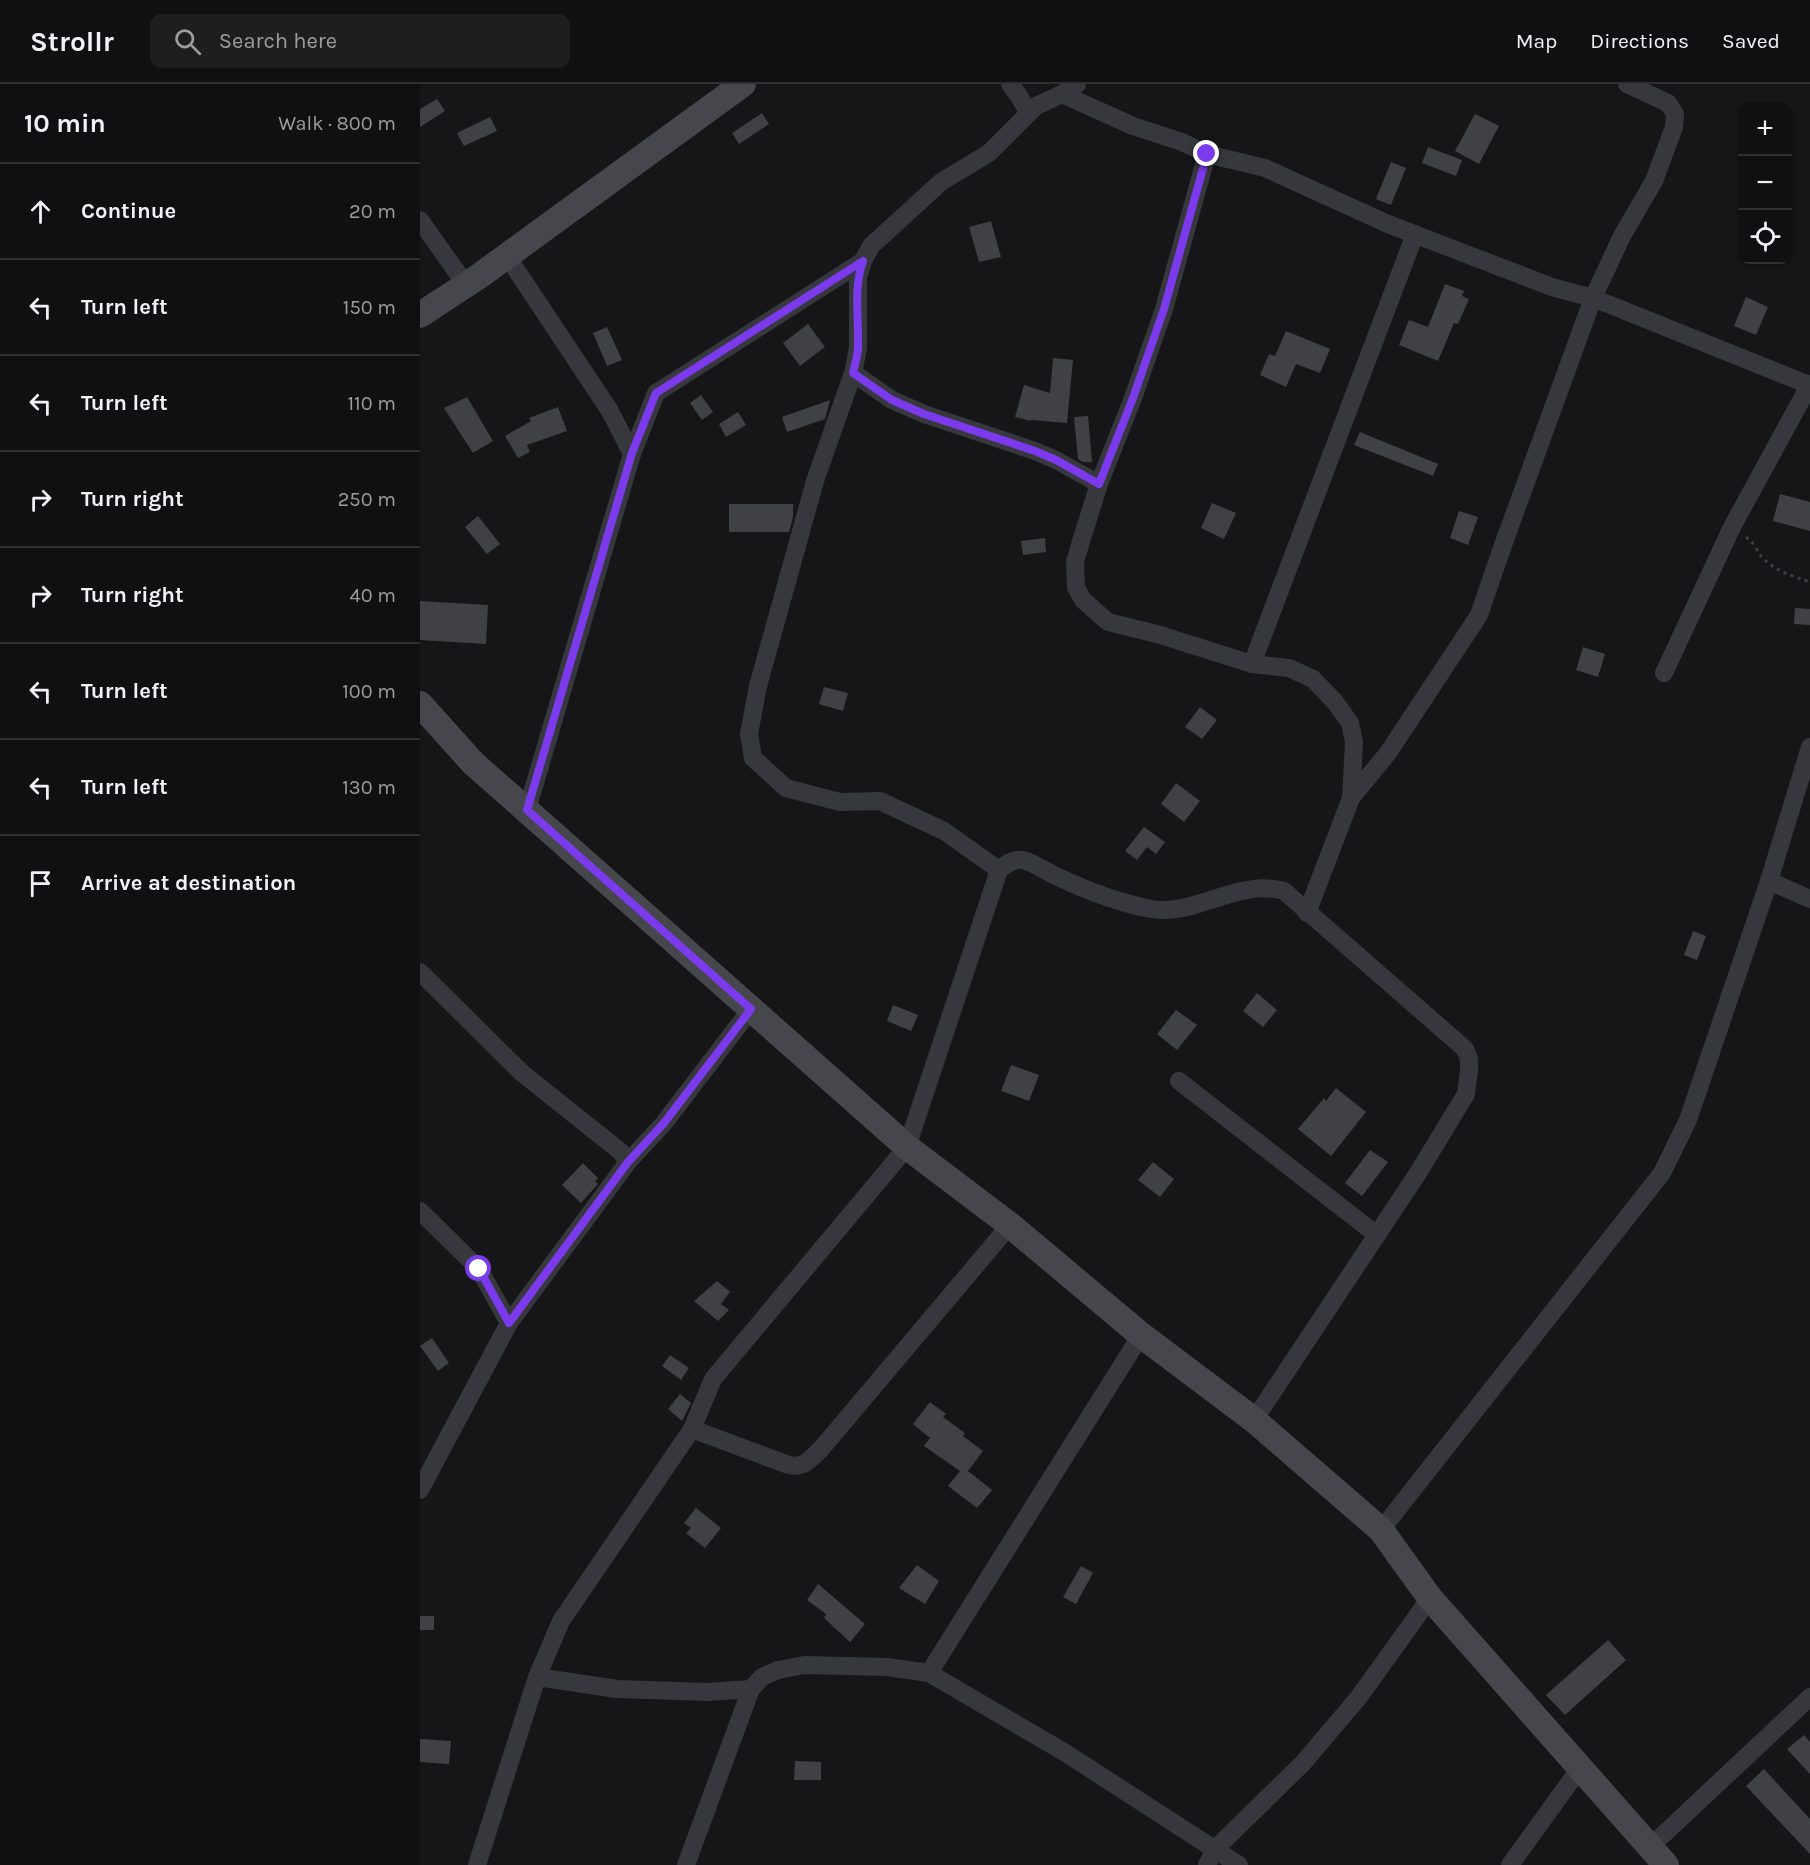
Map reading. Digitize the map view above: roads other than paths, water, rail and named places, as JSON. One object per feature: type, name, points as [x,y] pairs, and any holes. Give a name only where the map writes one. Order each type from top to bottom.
[{"type":"street","points":[[420,315],[507,256],[743,84]]},
{"type":"street","points":[[1010,84],[1028,112]]},
{"type":"street","points":[[1351,798],[1388,753],[1479,615],[1593,298],[1622,236],[1654,181],[1674,127],[1675,114],[1668,103],[1627,84]]},
{"type":"street","points":[[999,870],[944,831],[880,801],[840,802],[786,788],[753,758],[749,734],[758,686],[814,481],[853,373],[858,348],[857,287],[863,261],[871,246],[941,182],[989,153],[1035,106],[1070,89],[1132,126],[1182,142],[1207,154],[1265,168],[1342,204],[1415,234],[1552,287],[1593,298],[1810,385],[1732,527],[1664,673]]},
{"type":"street","points":[[1207,154],[1164,309],[1133,398],[1099,484],[1075,562],[1076,587],[1083,600],[1108,622],[1157,634],[1252,664],[1289,668],[1313,679],[1335,702],[1350,723],[1354,742],[1351,798],[1307,913]]},
{"type":"street","points":[[420,220],[466,285]]},
{"type":"street","points":[[1252,664],[1415,234]]},
{"type":"street","points":[[507,256],[610,411],[632,453]]},
{"type":"street","points":[[527,810],[632,453],[656,393],[863,261]]},
{"type":"street","points":[[853,373],[892,400],[924,414],[1035,451],[1099,484]]},
{"type":"street","points":[[420,704],[473,763],[908,1146],[1010,1226],[1141,1335],[1254,1420],[1381,1530],[1430,1598],[1658,1856],[1810,1697]]},
{"type":"street","points":[[1381,1530],[1662,1173],[1688,1120],[1769,881],[1810,747]]},
{"type":"street","points":[[477,1865],[537,1677],[561,1621],[692,1429],[713,1379],[908,1146],[999,870],[1008,862],[1022,859],[1092,892],[1151,909],[1170,910],[1251,888],[1268,886],[1284,891],[1465,1049],[1469,1059],[1466,1095],[1418,1173],[1254,1420]]},
{"type":"street","points":[[1769,881],[1810,899]]},
{"type":"street","points":[[420,972],[522,1073],[621,1152],[628,1162]]},
{"type":"street","points":[[420,1490],[509,1323],[628,1162],[664,1123],[751,1009]]},
{"type":"street","points":[[1179,1081],[1377,1235]]},
{"type":"street","points":[[420,1211],[479,1269],[509,1323]]},
{"type":"street","points":[[692,1429],[786,1464],[801,1466],[821,1449],[1010,1226]]},
{"type":"street","points":[[929,1673],[1141,1335]]},
{"type":"street","points":[[1211,1857],[1302,1763],[1359,1697],[1430,1598]]},
{"type":"street","points":[[686,1865],[751,1689],[762,1677],[777,1670],[804,1665],[887,1667],[929,1673],[1064,1752],[1211,1857],[1239,1865]]},
{"type":"street","points":[[537,1677],[617,1689],[707,1692],[751,1689]]},
{"type":"street","points":[[1510,1865],[1580,1768]]}]
